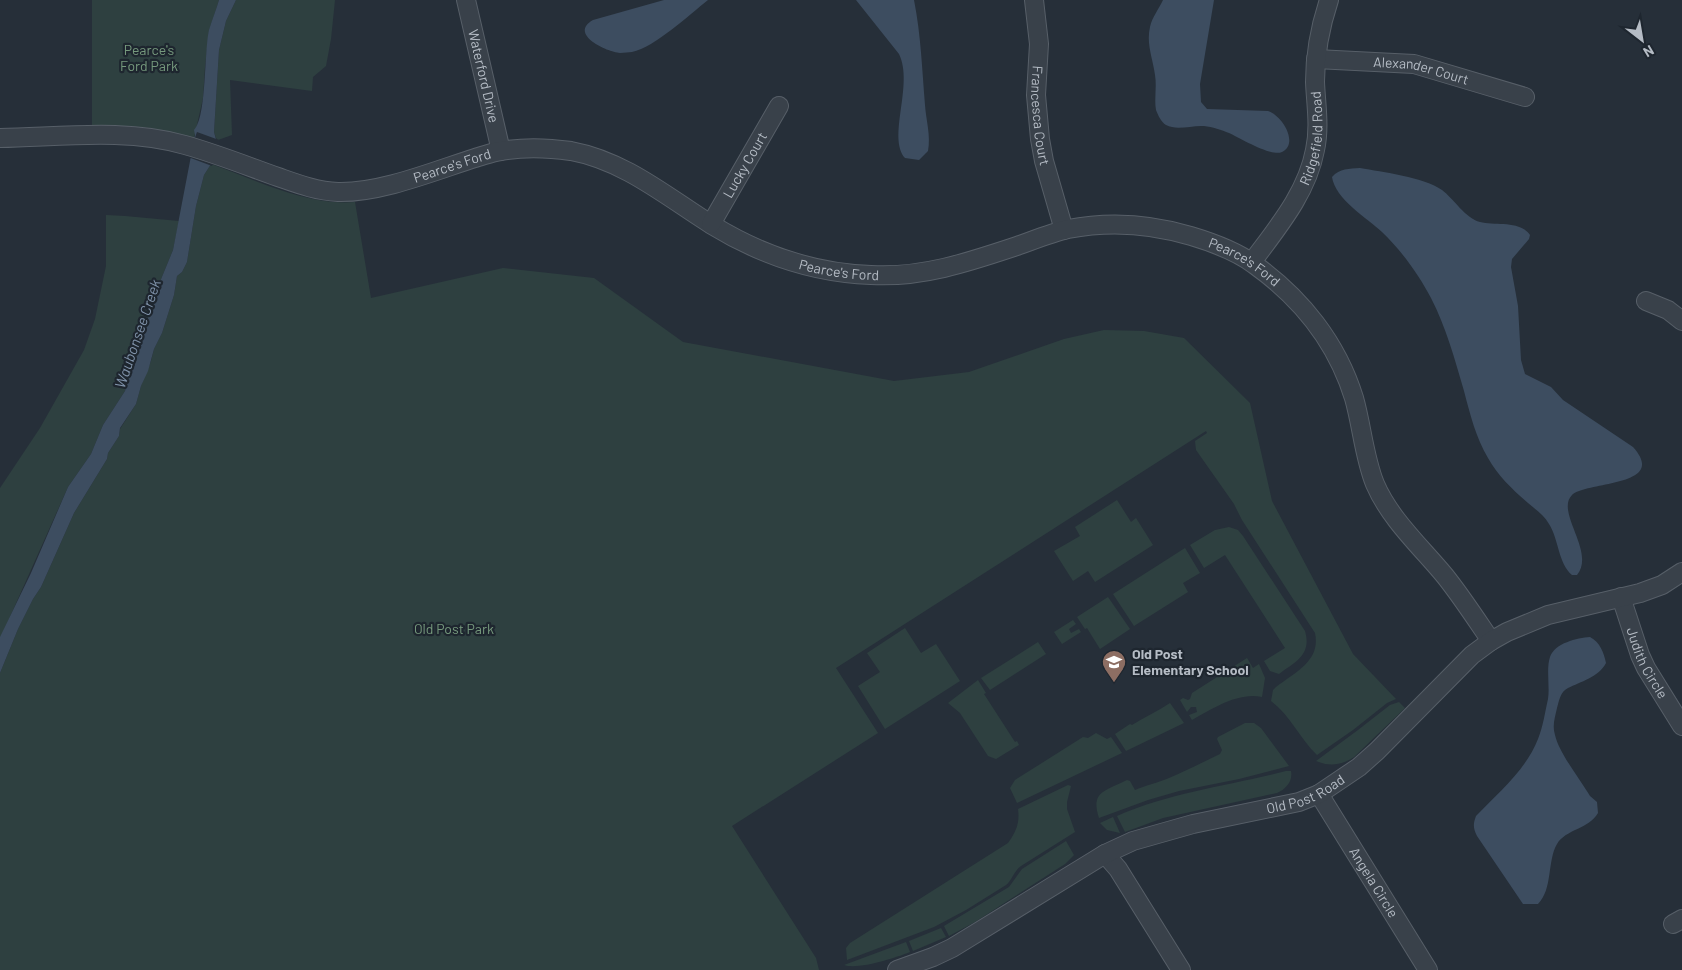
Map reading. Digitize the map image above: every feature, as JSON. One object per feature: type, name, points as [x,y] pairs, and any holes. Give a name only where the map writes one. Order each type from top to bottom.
[{"type":"street","name":"Waterford Drive","points":[[466,0],[501,150]]},
{"type":"street","name":"Francesca Court","points":[[1034,0],[1039,44],[1036,95],[1040,139],[1044,161],[1064,230]]},
{"type":"street","name":"Ridgefield Road","points":[[1252,262],[1283,221],[1296,199],[1315,152],[1318,108],[1316,59],[1320,26],[1329,0]]},
{"type":"street","name":"Alexander Court","points":[[1316,59],[1414,64],[1525,97]]},
{"type":"street","name":"Lucky Court","points":[[711,224],[779,106]]},
{"type":"street","name":"Pearce's Ford","points":[[0,138],[119,135],[147,137],[182,144],[311,188],[341,192],[377,188],[501,150],[570,151],[599,158],[626,170],[711,224],[750,246],[780,259],[811,268],[873,276],[904,275],[950,267],[1064,230],[1102,224],[1138,225],[1172,230],[1207,241],[1252,262],[1310,315],[1330,343],[1344,370],[1354,399],[1366,454],[1375,484],[1392,513],[1449,581],[1491,641]]},
{"type":"street","points":[[1646,301],[1668,310],[1682,321]]},
{"type":"street","name":"Old Post Road","points":[[897,970],[936,964],[952,948],[1105,854],[1133,841],[1192,824],[1299,802],[1319,794],[1371,757],[1472,655],[1491,641],[1507,632],[1548,615],[1640,593],[1662,585],[1682,572]]},
{"type":"street","name":"Judith Circle","points":[[1621,597],[1646,668],[1682,726]]},
{"type":"street","name":"Angela Circle","points":[[1319,794],[1428,970]]},
{"type":"street","points":[[1105,854],[1118,869],[1181,970]]},
{"type":"green space","name":"Pearce's Ford Park","points":[[92,0],[219,0],[209,31],[203,98],[194,138],[150,128],[131,126],[92,127]]},
{"type":"green space","points":[[236,0],[335,0],[331,39],[326,66],[313,77],[312,91],[230,80],[232,135],[218,140],[214,132],[219,50],[226,21]]},
{"type":"green space","name":"Old Post Park","points":[[211,164],[300,196],[337,202],[355,202],[371,298],[503,268],[594,278],[683,342],[894,381],[969,372],[1064,339],[1104,330],[1144,331],[1184,338],[1250,403],[1272,501],[1353,654],[1396,699],[1387,703],[1317,755],[1284,713],[1271,701],[1273,690],[1305,665],[1310,658],[1316,643],[1315,633],[1242,520],[1234,504],[1196,450],[1195,441],[1207,433],[1206,431],[836,668],[878,733],[732,826],[816,958],[819,970],[0,970],[0,673],[18,629],[41,587],[74,513],[107,459],[108,453],[119,436],[120,429],[136,404],[154,349],[162,333],[174,295],[177,276],[182,272],[187,262],[196,206],[204,175]]},
{"type":"green space","points":[[106,215],[179,221],[173,250],[157,289],[125,391],[103,425],[91,454],[68,487],[0,639],[0,488],[40,428],[84,350],[95,319],[106,266]]},
{"type":"green space","points":[[1117,500],[1131,522],[1136,518],[1153,545],[1095,582],[1088,571],[1073,581],[1054,551],[1080,536],[1075,527]]},
{"type":"green space","points":[[1229,527],[1238,530],[1243,536],[1305,631],[1306,646],[1301,657],[1279,674],[1270,671],[1264,661],[1285,648],[1225,555],[1204,568],[1190,545],[1215,530]]},
{"type":"green space","points":[[1185,548],[1200,573],[1183,583],[1188,592],[1134,626],[1113,594]]},
{"type":"green space","points":[[1108,597],[1130,629],[1100,649],[1087,628],[1085,629],[1077,617]]},
{"type":"green space","points":[[1073,620],[1076,624],[1069,629],[1071,633],[1079,629],[1081,632],[1062,644],[1054,632]]},
{"type":"green space","points":[[905,628],[921,653],[936,644],[960,681],[885,729],[858,686],[880,672],[867,653]]},
{"type":"green space","points":[[1038,642],[1046,654],[990,690],[981,678]]},
{"type":"green space","points":[[1247,658],[1253,668],[1259,664],[1265,678],[1262,697],[1253,696],[1234,699],[1192,720],[1189,715],[1197,712],[1196,707],[1191,707],[1187,712],[1180,700],[1183,698],[1190,699],[1192,693]]},
{"type":"green space","points":[[978,680],[986,693],[984,694],[1015,742],[1017,741],[1019,745],[996,759],[988,756],[960,713],[948,703]]},
{"type":"green space","points":[[1399,702],[1405,708],[1354,757],[1336,764],[1316,761],[1390,705]]},
{"type":"green space","points":[[1170,703],[1184,723],[1126,751],[1115,734]]},
{"type":"green space","points":[[1245,723],[1254,723],[1261,728],[1289,766],[1239,779],[1179,791],[1099,818],[1097,802],[1098,797],[1102,793],[1127,780],[1130,781],[1135,790],[1169,778],[1220,754],[1222,750],[1217,739],[1218,737]]},
{"type":"green space","points":[[1096,733],[1107,739],[1111,737],[1122,753],[1017,803],[1010,788],[1015,780],[1083,737],[1088,738]]},
{"type":"green space","points":[[1291,771],[1290,781],[1286,787],[1277,793],[1163,818],[1125,832],[1117,816],[1179,795]]},
{"type":"green space","points":[[1068,785],[1071,786],[1067,809],[1075,832],[1021,866],[1006,885],[966,910],[934,927],[847,960],[846,948],[850,943],[1008,843],[1017,827],[1018,809]]},
{"type":"green space","points":[[1113,817],[1120,833],[1107,830],[1100,823]]},
{"type":"green space","points":[[1066,841],[1074,855],[1065,864],[975,922],[949,936],[944,926],[1009,887],[1022,869]]},
{"type":"green space","points":[[941,928],[946,937],[913,951],[909,941]]},
{"type":"green space","points":[[906,942],[910,952],[867,965],[844,965]]},
{"type":"water","points":[[219,0],[236,0],[226,21],[219,50],[214,132],[218,147],[204,175],[196,206],[187,262],[182,272],[177,276],[174,295],[162,333],[154,349],[136,404],[120,428],[119,436],[108,453],[107,459],[74,513],[41,587],[18,629],[0,673],[0,637],[31,573],[68,487],[91,454],[103,425],[125,391],[157,289],[173,250],[195,135],[194,130],[201,112],[207,40]]},
{"type":"water","points":[[664,0],[708,0],[682,22],[651,44],[632,52],[614,52],[599,46],[587,36],[585,31],[586,25],[593,20]]},
{"type":"water","points":[[856,0],[914,0],[920,39],[929,140],[928,151],[919,160],[905,158],[900,149],[899,124],[904,80],[899,54]]},
{"type":"water","points":[[1163,0],[1214,0],[1200,84],[1201,102],[1207,109],[1268,111],[1274,114],[1287,130],[1289,143],[1287,148],[1282,152],[1271,152],[1217,129],[1204,126],[1175,128],[1163,122],[1156,110],[1156,79],[1150,51],[1149,33],[1151,23]]},
{"type":"water","points":[[1360,168],[1402,176],[1434,185],[1475,220],[1486,223],[1514,225],[1526,230],[1530,235],[1529,239],[1512,259],[1511,267],[1518,306],[1521,360],[1525,374],[1551,387],[1563,400],[1633,447],[1641,460],[1641,469],[1633,476],[1622,481],[1580,491],[1572,495],[1568,502],[1568,511],[1582,555],[1582,566],[1577,575],[1572,575],[1567,570],[1547,521],[1496,471],[1484,450],[1474,426],[1446,332],[1421,281],[1396,247],[1382,232],[1352,208],[1334,185],[1332,177],[1338,172]]},
{"type":"water","points":[[1590,637],[1601,648],[1606,663],[1599,672],[1563,692],[1557,708],[1554,732],[1565,758],[1590,796],[1597,802],[1598,813],[1589,822],[1561,839],[1554,851],[1543,898],[1538,904],[1523,904],[1477,836],[1474,821],[1476,816],[1519,771],[1533,750],[1541,730],[1548,699],[1548,667],[1553,652],[1567,642]]},
{"type":"pier","points":[[197,132],[219,140],[220,148],[212,166],[188,157]]},
{"type":"place","name":"Old Post Elementary School","points":[[1114,683]]},
{"type":"water label","name":"Waubonsee Creek","points":[[138,334]]}]
